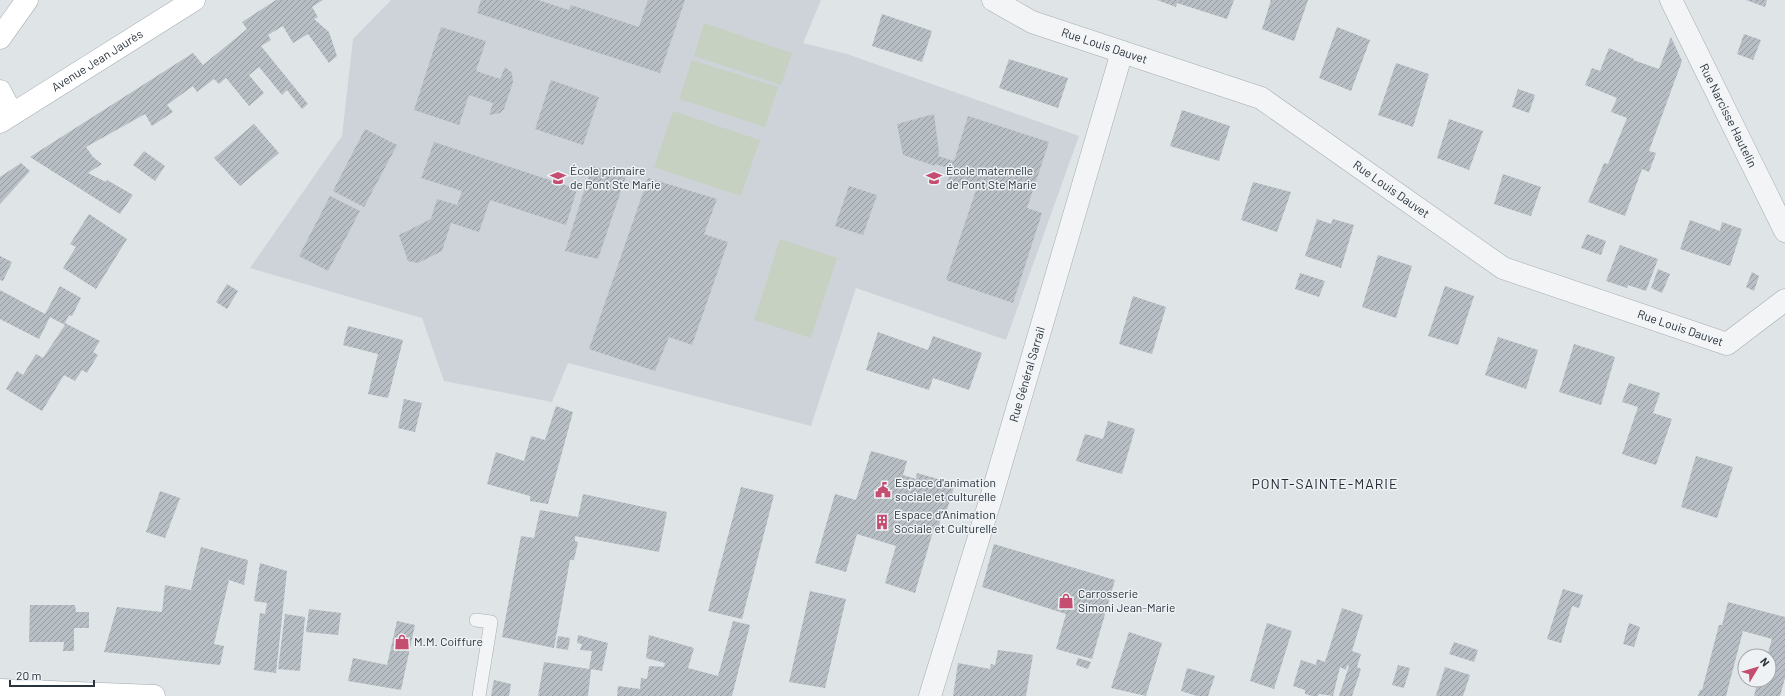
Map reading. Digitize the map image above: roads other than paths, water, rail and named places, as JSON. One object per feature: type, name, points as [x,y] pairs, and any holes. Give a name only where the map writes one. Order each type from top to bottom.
[{"type":"main road","points":[[0,38],[27,0]]},
{"type":"main road","name":"Avenue Jean Jaurès","points":[[6,118],[194,0]]},
{"type":"main road","points":[[0,91],[6,118]]},
{"type":"main road","points":[[0,690],[154,696]]},
{"type":"street","name":"Rue Louis Dauvet","points":[[993,0],[1032,22],[1261,98],[1503,268],[1727,344],[1785,300]]},
{"type":"street","name":"Rue Narcisse Hautelin","points":[[1671,0],[1785,231]]},
{"type":"street","name":"Rue Général Sarrail","points":[[930,696],[991,498],[1122,52]]},
{"type":"lane","points":[[476,620],[491,622],[479,696]]},
{"type":"place","name":"École primaire de Pont Ste Marie","points":[[558,178]]},
{"type":"place","name":"École maternelle de Pont Ste Marie","points":[[934,178]]},
{"type":"place","name":"Espace d'animation sociale et culturelle","points":[[883,490]]},
{"type":"place","name":"Espace d’Animation Sociale et Culturelle","points":[[882,522]]},
{"type":"place","name":"Carrosserie Simoni Jean-Marie","points":[[1066,601]]},
{"type":"place","name":"M.M. Coiffure","points":[[402,642]]},
{"type":"district","name":"PONT-SAINTE-MARIE","points":[[1325,484]]}]
